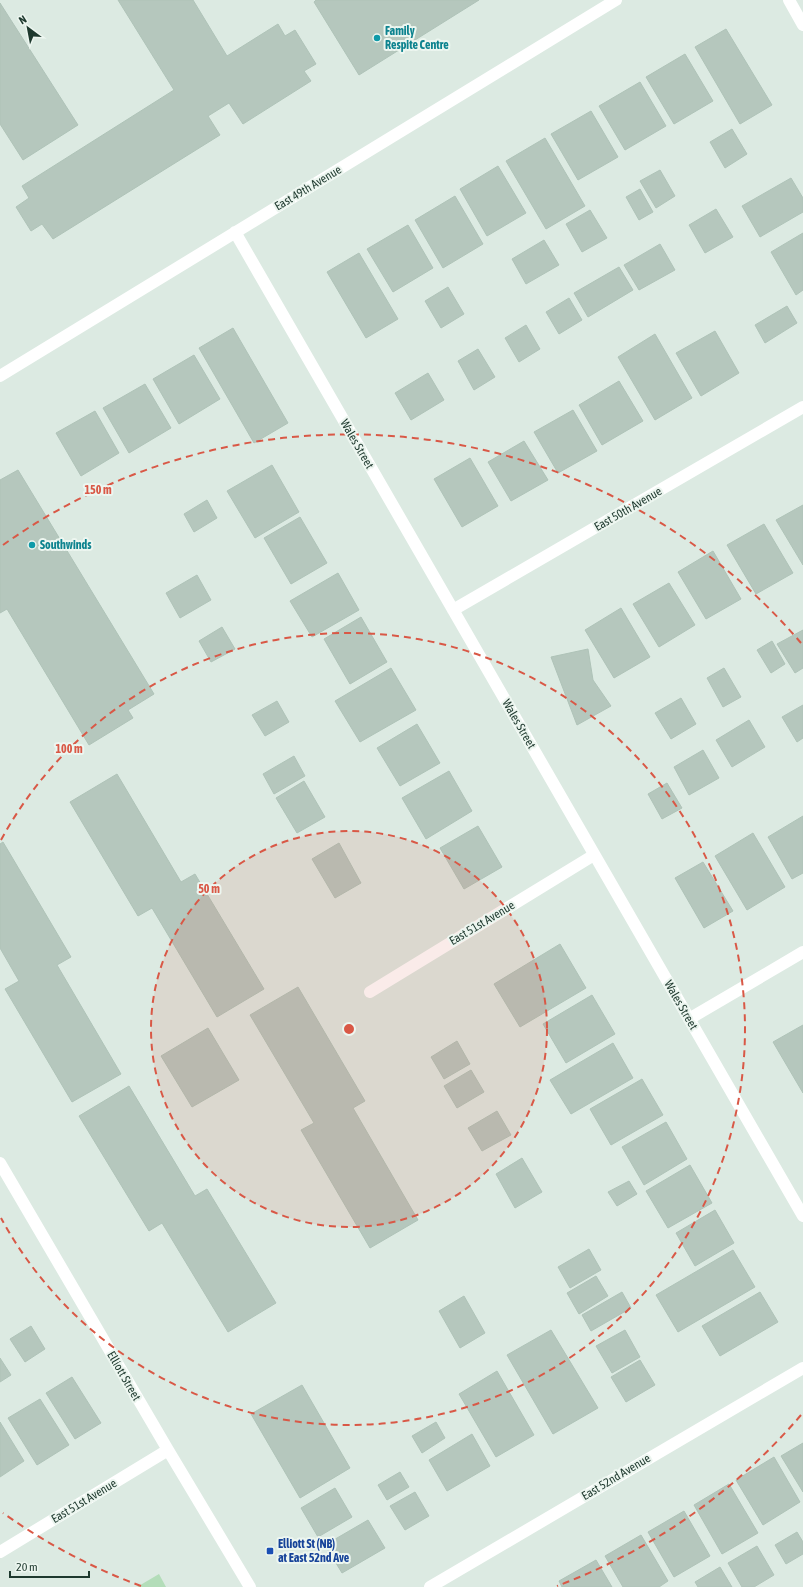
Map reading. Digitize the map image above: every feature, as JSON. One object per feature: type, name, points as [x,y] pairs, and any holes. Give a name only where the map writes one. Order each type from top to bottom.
[{"type":"street","name":"East 49th Avenue","points":[[0,376],[616,0]]},
{"type":"street","points":[[789,0],[803,25]]},
{"type":"street","name":"Wales Street","points":[[235,232],[803,1216]]},
{"type":"street","name":"East 50th Avenue","points":[[453,610],[803,407]]},
{"type":"street","name":"East 51st Avenue","points":[[370,992],[594,855]]},
{"type":"street","points":[[689,1019],[803,952]]},
{"type":"street","name":"Elliott Street","points":[[0,1163],[250,1587]]},
{"type":"street","name":"East 52nd Avenue","points":[[430,1587],[803,1368]]},
{"type":"street","name":"East 51st Avenue","points":[[0,1552],[168,1450]]},
{"type":"green space","points":[[159,1574],[166,1587],[137,1587]]},
{"type":"building","points":[[118,0],[193,0],[227,56],[278,24],[285,36],[295,30],[316,64],[304,71],[311,81],[243,124],[229,103],[208,116],[220,135],[53,239],[42,224],[31,231],[16,207],[29,198],[22,186],[174,90]]},
{"type":"building","name":"Family Respite Centre","points":[[316,0],[479,0],[359,75],[314,2]]},
{"type":"building","points":[[0,3],[78,125],[23,160],[0,124]]},
{"type":"building","points":[[726,29],[772,105],[740,124],[695,47]]},
{"type":"building","points":[[685,54],[713,101],[674,124],[646,77]]},
{"type":"building","points":[[640,82],[666,126],[625,150],[599,106]]},
{"type":"building","points":[[591,111],[618,157],[578,180],[551,134]]},
{"type":"building","points":[[732,129],[747,154],[725,168],[710,142]]},
{"type":"building","points":[[545,138],[585,206],[546,229],[506,161]]},
{"type":"building","points":[[498,166],[526,213],[487,236],[460,189]]},
{"type":"building","points":[[660,170],[675,196],[656,208],[640,181]]},
{"type":"building","points":[[791,178],[803,198],[803,212],[760,237],[742,206]]},
{"type":"building","points":[[640,189],[653,212],[639,220],[626,197]]},
{"type":"building","points":[[455,196],[483,244],[443,268],[415,220]]},
{"type":"building","points":[[716,209],[733,237],[705,253],[689,225]]},
{"type":"building","points":[[590,210],[607,238],[582,252],[566,224]]},
{"type":"building","points":[[408,225],[433,268],[393,292],[367,249]]},
{"type":"building","points":[[803,233],[803,290],[796,295],[771,252]]},
{"type":"building","points":[[544,240],[559,265],[526,284],[512,259]]},
{"type":"building","points":[[660,244],[675,270],[639,290],[624,265]]},
{"type":"building","points":[[359,253],[398,319],[366,338],[327,272]]},
{"type":"building","points":[[619,267],[633,290],[588,317],[574,293]]},
{"type":"building","points":[[448,287],[464,314],[441,328],[425,301]]},
{"type":"building","points":[[569,298],[582,320],[559,334],[546,312]]},
{"type":"building","points":[[787,306],[797,323],[765,343],[755,325]]},
{"type":"building","points":[[526,325],[540,349],[519,362],[505,338]]},
{"type":"building","points":[[233,328],[288,423],[254,443],[199,348]]},
{"type":"building","points":[[715,331],[739,373],[701,396],[676,353]]},
{"type":"building","points":[[655,334],[692,398],[655,420],[618,357]]},
{"type":"building","points":[[478,349],[495,377],[474,390],[458,361]]},
{"type":"building","points":[[194,355],[220,399],[179,424],[153,379]]},
{"type":"building","points":[[428,373],[444,400],[411,420],[395,393]]},
{"type":"building","points":[[619,381],[643,421],[602,445],[579,405]]},
{"type":"building","points":[[145,384],[171,428],[129,453],[103,408]]},
{"type":"building","points":[[573,410],[597,451],[558,473],[534,432]]},
{"type":"building","points":[[95,411],[119,453],[81,476],[56,433]]},
{"type":"building","points":[[524,441],[548,480],[511,501],[488,462]]},
{"type":"building","points":[[470,458],[498,506],[462,527],[434,479]]},
{"type":"building","points":[[272,465],[299,512],[255,538],[227,491]]},
{"type":"building","name":"Southwinds","points":[[18,470],[154,694],[128,710],[133,718],[89,745],[7,609],[0,613],[0,480]]},
{"type":"building","points":[[207,500],[217,518],[194,532],[184,514]]},
{"type":"building","points":[[803,505],[803,565],[776,520]]},
{"type":"building","points":[[300,517],[327,563],[291,584],[264,538]]},
{"type":"building","points":[[764,524],[793,573],[756,594],[727,545]]},
{"type":"building","points":[[713,551],[741,599],[706,619],[678,572]]},
{"type":"building","points":[[338,573],[359,610],[312,637],[290,601]]},
{"type":"building","points":[[197,575],[211,600],[180,618],[166,593]]},
{"type":"building","points":[[669,583],[695,625],[659,647],[633,604]]},
{"type":"building","points":[[621,608],[650,657],[614,678],[585,630]]},
{"type":"building","points":[[361,617],[387,662],[350,684],[324,639]]},
{"type":"building","points":[[222,627],[235,649],[211,662],[199,641]]},
{"type":"building","points":[[803,630],[803,668],[795,673],[777,644]]},
{"type":"building","points":[[772,641],[785,664],[771,673],[757,650]]},
{"type":"building","points":[[588,649],[593,680],[611,706],[577,725],[551,657]]},
{"type":"building","points":[[391,668],[416,710],[360,742],[335,701]]},
{"type":"building","points":[[724,668],[741,697],[723,707],[707,678]]},
{"type":"building","points":[[681,698],[696,724],[671,739],[655,713]]},
{"type":"building","points":[[277,701],[289,722],[265,736],[252,715]]},
{"type":"building","points":[[803,705],[803,738],[797,742],[782,717]]},
{"type":"building","points":[[749,720],[765,747],[732,767],[716,740]]},
{"type":"building","points":[[417,724],[440,763],[400,786],[377,748]]},
{"type":"building","points":[[703,750],[719,778],[689,795],[674,767]]},
{"type":"building","points":[[294,756],[305,776],[274,794],[263,774]]},
{"type":"building","points":[[449,771],[472,811],[426,839],[402,798]]},
{"type":"building","points":[[117,774],[181,882],[195,874],[264,989],[217,1017],[152,908],[138,916],[70,802]]},
{"type":"building","points":[[304,781],[325,817],[297,833],[276,798]]},
{"type":"building","points":[[667,783],[682,808],[662,819],[648,794]]},
{"type":"building","points":[[803,816],[803,873],[792,879],[768,837]]},
{"type":"building","points":[[478,826],[502,867],[464,889],[440,848]]},
{"type":"building","points":[[753,833],[785,887],[747,910],[715,856]]},
{"type":"building","points":[[3,842],[71,957],[57,965],[121,1074],[72,1102],[5,989],[19,981],[0,948],[0,844]]},
{"type":"building","points":[[339,843],[361,883],[335,898],[312,859]]},
{"type":"building","points":[[703,862],[733,911],[704,928],[675,878]]},
{"type":"building","points":[[560,944],[586,988],[520,1027],[494,984]]},
{"type":"building","points":[[298,987],[365,1101],[353,1108],[418,1220],[370,1248],[301,1130],[314,1123],[250,1015]]},
{"type":"building","points":[[592,995],[615,1034],[566,1063],[543,1024]]},
{"type":"building","points":[[803,1025],[803,1093],[773,1042]]},
{"type":"building","points":[[208,1028],[239,1080],[192,1107],[161,1056]]},
{"type":"building","points":[[457,1041],[470,1064],[444,1079],[431,1057]]},
{"type":"building","points":[[613,1043],[633,1078],[571,1114],[550,1080]]},
{"type":"building","points":[[471,1070],[484,1092],[457,1108],[444,1086]]},
{"type":"building","points":[[642,1079],[663,1115],[611,1145],[590,1109]]},
{"type":"building","points":[[129,1086],[195,1196],[207,1189],[276,1303],[228,1332],[162,1223],[149,1231],[79,1116]]},
{"type":"building","points":[[497,1111],[511,1135],[482,1151],[468,1128]]},
{"type":"building","points":[[666,1122],[687,1159],[644,1185],[622,1147]]},
{"type":"building","points":[[522,1158],[542,1192],[515,1208],[496,1174]]},
{"type":"building","points":[[690,1165],[712,1203],[668,1228],[646,1191]]},
{"type":"building","points":[[629,1181],[637,1194],[617,1206],[608,1192]]},
{"type":"building","points":[[715,1210],[734,1243],[695,1266],[676,1233]]},
{"type":"building","points":[[589,1249],[601,1270],[570,1288],[558,1267]]},
{"type":"building","points":[[733,1250],[755,1287],[678,1332],[656,1295]]},
{"type":"building","points":[[596,1276],[608,1296],[579,1314],[567,1293]]},
{"type":"building","points":[[622,1292],[631,1308],[591,1331],[582,1315]]},
{"type":"building","points":[[760,1292],[778,1322],[720,1356],[702,1326]]},
{"type":"building","points":[[464,1296],[485,1333],[460,1348],[439,1311]]},
{"type":"building","points":[[31,1326],[45,1349],[25,1362],[10,1339]]},
{"type":"building","points":[[551,1330],[598,1408],[553,1434],[507,1355]]},
{"type":"building","points":[[625,1330],[640,1357],[612,1373],[596,1346]]},
{"type":"building","points":[[0,1358],[11,1375],[0,1382]]},
{"type":"building","points":[[640,1360],[655,1385],[626,1402],[611,1377]]},
{"type":"building","points":[[497,1371],[534,1435],[496,1457],[459,1394]]},
{"type":"building","points":[[72,1377],[101,1423],[75,1439],[46,1393]]},
{"type":"building","points":[[302,1385],[350,1468],[300,1498],[251,1414]]},
{"type":"building","points":[[40,1399],[69,1445],[37,1465],[8,1418]]},
{"type":"building","points":[[0,1422],[24,1461],[0,1477]]},
{"type":"building","points":[[436,1422],[445,1438],[422,1453],[412,1436]]},
{"type":"building","points":[[472,1434],[490,1466],[447,1491],[429,1460]]},
{"type":"building","points":[[803,1443],[803,1492],[781,1456]]},
{"type":"building","points":[[774,1457],[800,1502],[763,1525],[736,1480]]},
{"type":"building","points":[[400,1472],[409,1487],[387,1500],[378,1485]]},
{"type":"building","points":[[729,1484],[758,1533],[722,1554],[694,1505]]},
{"type":"building","points":[[335,1488],[352,1517],[318,1537],[301,1508]]},
{"type":"building","points":[[415,1492],[429,1516],[405,1530],[390,1506]]},
{"type":"building","points":[[684,1511],[710,1556],[674,1577],[648,1532]]},
{"type":"building","points":[[368,1520],[385,1548],[342,1573],[325,1545]]},
{"type":"building","points":[[797,1532],[803,1542],[803,1554],[786,1564],[775,1545]]},
{"type":"building","points":[[641,1535],[668,1581],[659,1587],[623,1587],[605,1556]]},
{"type":"building","points":[[757,1546],[774,1575],[754,1587],[742,1587],[728,1563]]},
{"type":"building","points":[[596,1560],[612,1587],[562,1587],[559,1581]]},
{"type":"building","points":[[720,1567],[732,1587],[698,1587],[695,1582]]},
{"type":"place","name":"Family Respite Centre","points":[[377,38]]},
{"type":"place","name":"Southwinds","points":[[32,545]]},
{"type":"place","name":"Elliott St (NB) at East 52nd Ave","points":[[270,1551]]}]
